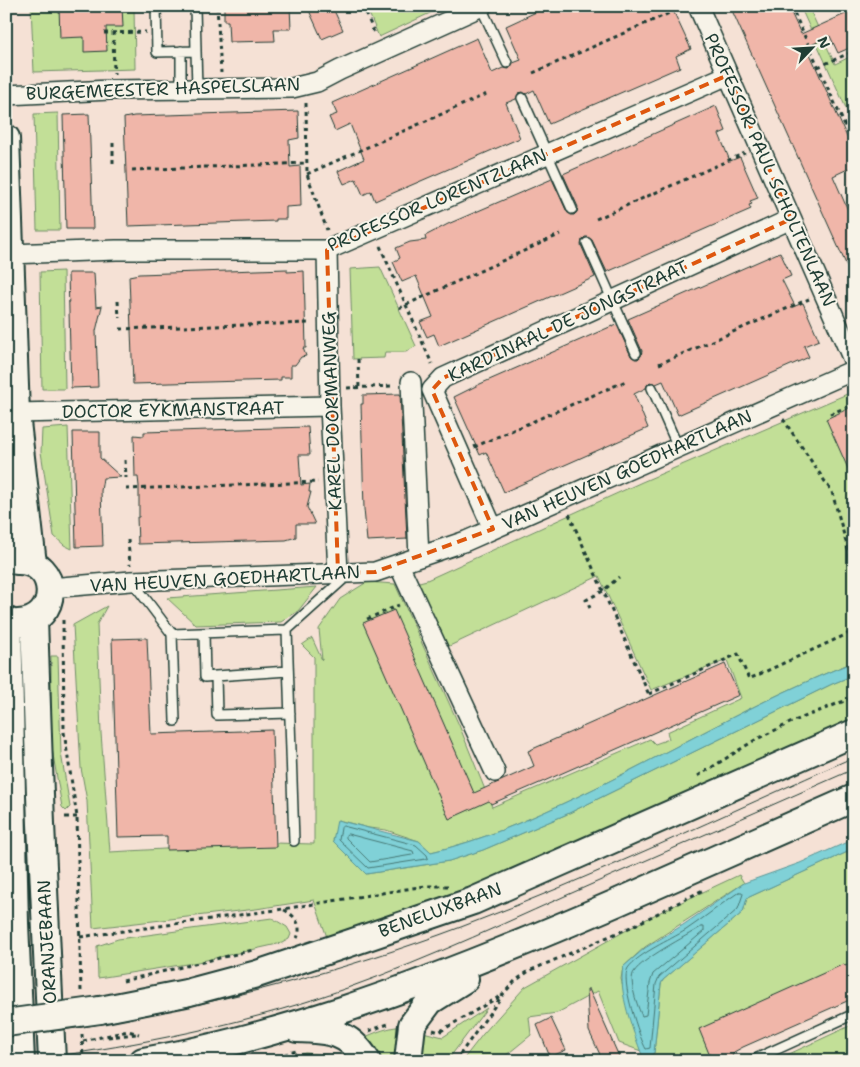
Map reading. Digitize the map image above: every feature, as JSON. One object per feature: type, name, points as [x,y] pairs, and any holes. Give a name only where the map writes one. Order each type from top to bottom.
[{"type":"main road","points":[[6,138],[10,254],[10,350],[33,564]]},
{"type":"main road","points":[[6,556],[11,451],[16,413]]},
{"type":"main road","points":[[6,563],[20,561],[33,564],[42,571],[48,580],[50,588],[48,603],[43,612],[34,620],[21,623],[7,621]]},
{"type":"main road","name":"ORANJEBAAN","points":[[34,620],[53,820],[52,1061]]},
{"type":"main road","name":"ORANJEBAAN","points":[[7,621],[9,807],[21,1061]]},
{"type":"main road","name":"BENELUXBAAN","points":[[6,1023],[100,1010],[186,993],[265,971],[473,901],[854,734]]},
{"type":"main road","points":[[141,1050],[185,1054],[286,1028],[411,987],[523,944],[854,798]]},
{"type":"main road","points":[[9,807],[53,820]]},
{"type":"main road","points":[[10,834],[53,820]]},
{"type":"main road","points":[[408,1061],[412,1025],[430,1000],[523,944]]},
{"type":"main road","points":[[286,1028],[323,1030],[339,1034],[351,1041],[367,1061]]},
{"type":"street","name":"PROFESSOR PAUL SCHOLTENLAAN","points":[[698,6],[854,362]]},
{"type":"street","name":"BURGEMEESTER HASPELSLAAN","points":[[6,95],[115,90],[292,88],[317,82],[478,7]]},
{"type":"street","name":"PROFESSOR LORENTZLAAN","points":[[10,254],[116,250],[330,248],[728,75]]},
{"type":"street","name":"KARDINAAL DE JONGSTRAAT","points":[[493,529],[432,390],[440,381],[791,219]]},
{"type":"street","name":"KAREL DOORMANWEG","points":[[330,248],[328,322],[330,398],[334,481],[344,573]]},
{"type":"street","name":"VAN HEUVEN GOEDHARTLAAN","points":[[50,588],[131,581],[375,572],[466,541],[854,370]]},
{"type":"street","points":[[411,382],[419,557]]},
{"type":"street","name":"DOCTOR EYKMANSTRAAT","points":[[16,413],[330,398]]},
{"type":"street","points":[[399,565],[495,772]]},
{"type":"lane","points":[[156,6],[157,52],[196,51]]},
{"type":"lane","points":[[189,89],[196,51],[195,6]]},
{"type":"lane","points":[[478,7],[506,63]]},
{"type":"lane","points":[[181,51],[189,89]]},
{"type":"lane","points":[[522,98],[572,209]]},
{"type":"lane","points":[[587,243],[636,352]]},
{"type":"lane","points":[[652,388],[678,447]]},
{"type":"lane","points":[[172,634],[287,630],[344,573]]},
{"type":"lane","points":[[131,581],[172,634],[175,721]]},
{"type":"lane","points":[[287,630],[294,841]]},
{"type":"lane","points":[[204,633],[205,677],[288,671]]},
{"type":"lane","points":[[216,676],[217,715],[290,713]]},
{"type":"lane","points":[[750,1061],[854,1014]]},
{"type":"path","points":[[217,6],[221,89]]},
{"type":"path","points":[[363,6],[382,52]]},
{"type":"path","points":[[533,73],[684,6]]},
{"type":"path","points":[[791,6],[854,146]]},
{"type":"path","points":[[113,32],[115,90]]},
{"type":"path","points":[[104,33],[157,32]]},
{"type":"path","points":[[818,67],[854,51]]},
{"type":"path","points":[[306,84],[307,174],[330,248]]},
{"type":"path","points":[[307,174],[488,93]]},
{"type":"path","points":[[113,141],[113,163]]},
{"type":"path","points":[[596,219],[760,147]]},
{"type":"path","points":[[132,170],[307,164]]},
{"type":"path","points":[[373,229],[440,381]]},
{"type":"path","points":[[399,308],[561,234]]},
{"type":"path","points":[[660,364],[823,292]]},
{"type":"path","points":[[118,301],[119,318]]},
{"type":"path","points":[[120,329],[328,322]]},
{"type":"path","points":[[358,359],[359,388]]},
{"type":"path","points":[[460,453],[626,381]]},
{"type":"path","points":[[330,398],[359,388],[404,385],[411,382]]},
{"type":"path","points":[[830,414],[854,404]]},
{"type":"path","points":[[774,405],[832,492],[854,571]]},
{"type":"path","points":[[125,460],[126,478]]},
{"type":"path","points":[[126,489],[334,481]]},
{"type":"path","points":[[562,498],[650,695],[738,654],[749,679],[854,631]]},
{"type":"path","points":[[128,540],[131,581]]},
{"type":"path","points":[[590,608],[586,600],[603,591],[619,577]]},
{"type":"path","points":[[367,619],[414,598]]},
{"type":"path","points":[[53,820],[77,817],[64,732],[64,616]]},
{"type":"path","points":[[694,779],[755,740],[792,722],[854,697]]},
{"type":"path","name":"BENELUXBAAN","points":[[77,817],[80,938],[283,909],[425,886],[450,886]]},
{"type":"path","points":[[455,1061],[504,994],[515,981],[529,970],[631,927],[709,888]]},
{"type":"path","points":[[283,909],[292,914],[298,925],[298,937],[295,940]]},
{"type":"path","points":[[117,983],[257,950]]},
{"type":"path","points":[[137,1027],[141,1050]]},
{"type":"path","points":[[128,1031],[139,1034],[98,1038],[83,1041],[128,1031]]},
{"type":"highlighted area","points":[[728,75],[791,219],[443,378],[432,390],[493,529],[375,572],[338,573],[327,250]]},
{"type":"green space","points":[[31,6],[134,6],[135,69],[34,72]]},
{"type":"green space","points":[[366,6],[445,6],[379,37]]},
{"type":"green space","points":[[800,6],[811,6],[809,8],[835,64],[854,55],[854,126]]},
{"type":"green space","points":[[58,113],[60,230],[37,230],[34,114]]},
{"type":"green space","points":[[380,267],[416,346],[406,352],[385,352],[384,358],[353,359],[350,269]]},
{"type":"green space","points":[[63,271],[65,389],[42,389],[40,272]]},
{"type":"green space","points":[[854,391],[854,662],[748,709],[577,797],[487,836],[431,852],[419,841],[386,830],[369,828],[338,820],[333,841],[366,874],[449,861],[483,850],[565,815],[854,675],[854,720],[535,861],[414,910],[328,940],[314,900],[256,909],[93,928],[87,801],[81,768],[73,625],[107,606],[97,624],[101,733],[110,852],[274,843],[314,844],[314,657],[302,645],[312,638],[322,660],[319,629],[340,599],[367,582],[395,584],[459,725],[492,807],[650,739],[655,744],[669,739],[667,732],[741,698],[727,660],[651,690],[599,576],[443,649],[411,584],[427,580],[642,482]]},
{"type":"green space","points":[[68,427],[72,549],[54,536],[41,452],[42,429]]},
{"type":"green space","points":[[317,587],[298,611],[281,622],[196,625],[167,598]]},
{"type":"green space","points":[[51,656],[58,656],[61,753],[70,807],[66,811],[62,807],[51,743]]},
{"type":"green space","points":[[854,849],[854,994],[714,1056],[716,1061],[648,1061],[647,1059],[654,1053],[663,980],[743,912],[747,898]]},
{"type":"green space","points":[[739,875],[744,883],[645,947],[623,967],[621,979],[641,1051],[619,1043],[598,991],[557,1013],[529,1017],[531,1035],[499,1061],[462,1061],[483,1034],[525,987],[652,916]]},
{"type":"green space","points":[[272,918],[287,927],[291,934],[289,939],[282,943],[193,963],[98,978],[97,946],[118,939]]},
{"type":"green space","points":[[487,1008],[447,1061],[414,1061],[419,1031],[443,1037]]},
{"type":"green space","points":[[854,1024],[854,1061],[774,1061]]},
{"type":"green space","points":[[405,1026],[401,1061],[377,1061],[361,1039],[382,1030]]},
{"type":"green space","points":[[305,1053],[327,1055],[336,1061],[277,1061]]},
{"type":"water","points":[[854,662],[854,675],[565,815],[483,850],[449,861],[366,874],[333,841],[337,820],[419,841],[431,852],[487,836],[577,797],[748,709]]},
{"type":"water","points":[[854,839],[854,849],[747,898],[743,912],[663,980],[654,1053],[647,1059],[642,1055],[624,1000],[623,967],[645,948],[683,925],[744,883],[800,863]]},
{"type":"building","points":[[59,6],[122,6],[123,27],[106,27],[107,51],[84,52],[84,37],[60,38]]},
{"type":"building","points":[[224,6],[290,6],[291,29],[274,29],[275,41],[229,42],[228,21],[224,21]]},
{"type":"building","points":[[307,6],[332,6],[343,30],[322,39]]},
{"type":"building","points":[[549,6],[671,6],[691,49],[676,56],[680,67],[549,124],[534,90],[526,94],[523,92],[519,93],[516,99],[506,103],[520,138],[375,201],[371,191],[363,195],[356,179],[344,184],[338,171],[364,159],[350,124],[335,131],[329,117],[337,114],[332,103],[477,38],[492,73],[503,68],[509,69],[513,63],[521,60],[506,26]]},
{"type":"building","points":[[730,6],[788,6],[801,34],[854,10],[854,46],[838,53],[830,36],[807,47],[854,153],[854,166],[833,176],[854,224],[854,282]]},
{"type":"building","points":[[716,106],[726,131],[719,134],[730,161],[740,157],[758,198],[750,201],[752,204],[749,205],[751,209],[607,272],[592,240],[585,237],[581,245],[595,277],[439,346],[434,334],[427,337],[420,322],[433,317],[416,276],[402,282],[393,262],[400,258],[396,248],[410,242],[426,240],[425,236],[448,224],[552,179],[567,212],[574,215],[578,207],[563,174]]},
{"type":"building","points":[[298,111],[299,138],[289,140],[290,167],[300,166],[301,206],[286,207],[286,219],[276,219],[276,221],[128,226],[124,118],[134,116]]},
{"type":"building","points":[[89,114],[93,229],[66,229],[63,115]]},
{"type":"building","points":[[780,252],[791,276],[782,280],[795,306],[803,303],[819,340],[804,346],[809,357],[678,415],[663,381],[656,384],[650,382],[646,388],[634,394],[648,428],[504,492],[486,452],[480,455],[454,397],[612,326],[617,325],[631,356],[638,359],[642,351],[628,319]]},
{"type":"building","points":[[287,269],[287,272],[304,271],[306,348],[303,348],[306,356],[301,357],[295,365],[291,365],[291,377],[281,377],[281,380],[133,384],[129,276],[139,274]]},
{"type":"building","points":[[68,273],[94,273],[96,307],[102,306],[96,331],[98,387],[71,388]]},
{"type":"building","points":[[400,394],[407,539],[367,541],[364,509],[361,404],[363,404],[363,395]]},
{"type":"building","points":[[854,406],[854,482],[826,419]]},
{"type":"building","points":[[308,427],[310,455],[299,455],[301,485],[310,484],[309,492],[311,492],[307,507],[315,524],[296,524],[296,537],[286,540],[138,544],[139,486],[138,477],[135,477],[134,435],[144,436],[144,432]]},
{"type":"building","points":[[73,432],[100,432],[100,458],[121,477],[103,478],[101,491],[103,546],[76,547]]},
{"type":"building","points":[[394,610],[474,793],[534,766],[528,751],[725,664],[739,695],[491,804],[489,801],[449,819],[363,623]]},
{"type":"building","points":[[147,638],[151,734],[272,730],[276,847],[167,850],[167,836],[118,837],[112,639]]},
{"type":"building","points":[[854,962],[854,998],[743,1047],[734,1052],[730,1061],[718,1058],[712,1061],[699,1029],[844,964],[845,966]]},
{"type":"building","points":[[587,989],[589,989],[621,1061],[603,1061],[589,1031]]},
{"type":"building","points":[[551,1018],[566,1050],[550,1057],[537,1025]]},
{"type":"tram line","points":[[6,1037],[65,1030],[191,1006],[282,984],[372,958],[461,927],[560,888],[854,757]]},
{"type":"tram line","points":[[24,1061],[97,1050],[207,1029],[279,1010],[347,988],[473,937],[854,769]]}]
